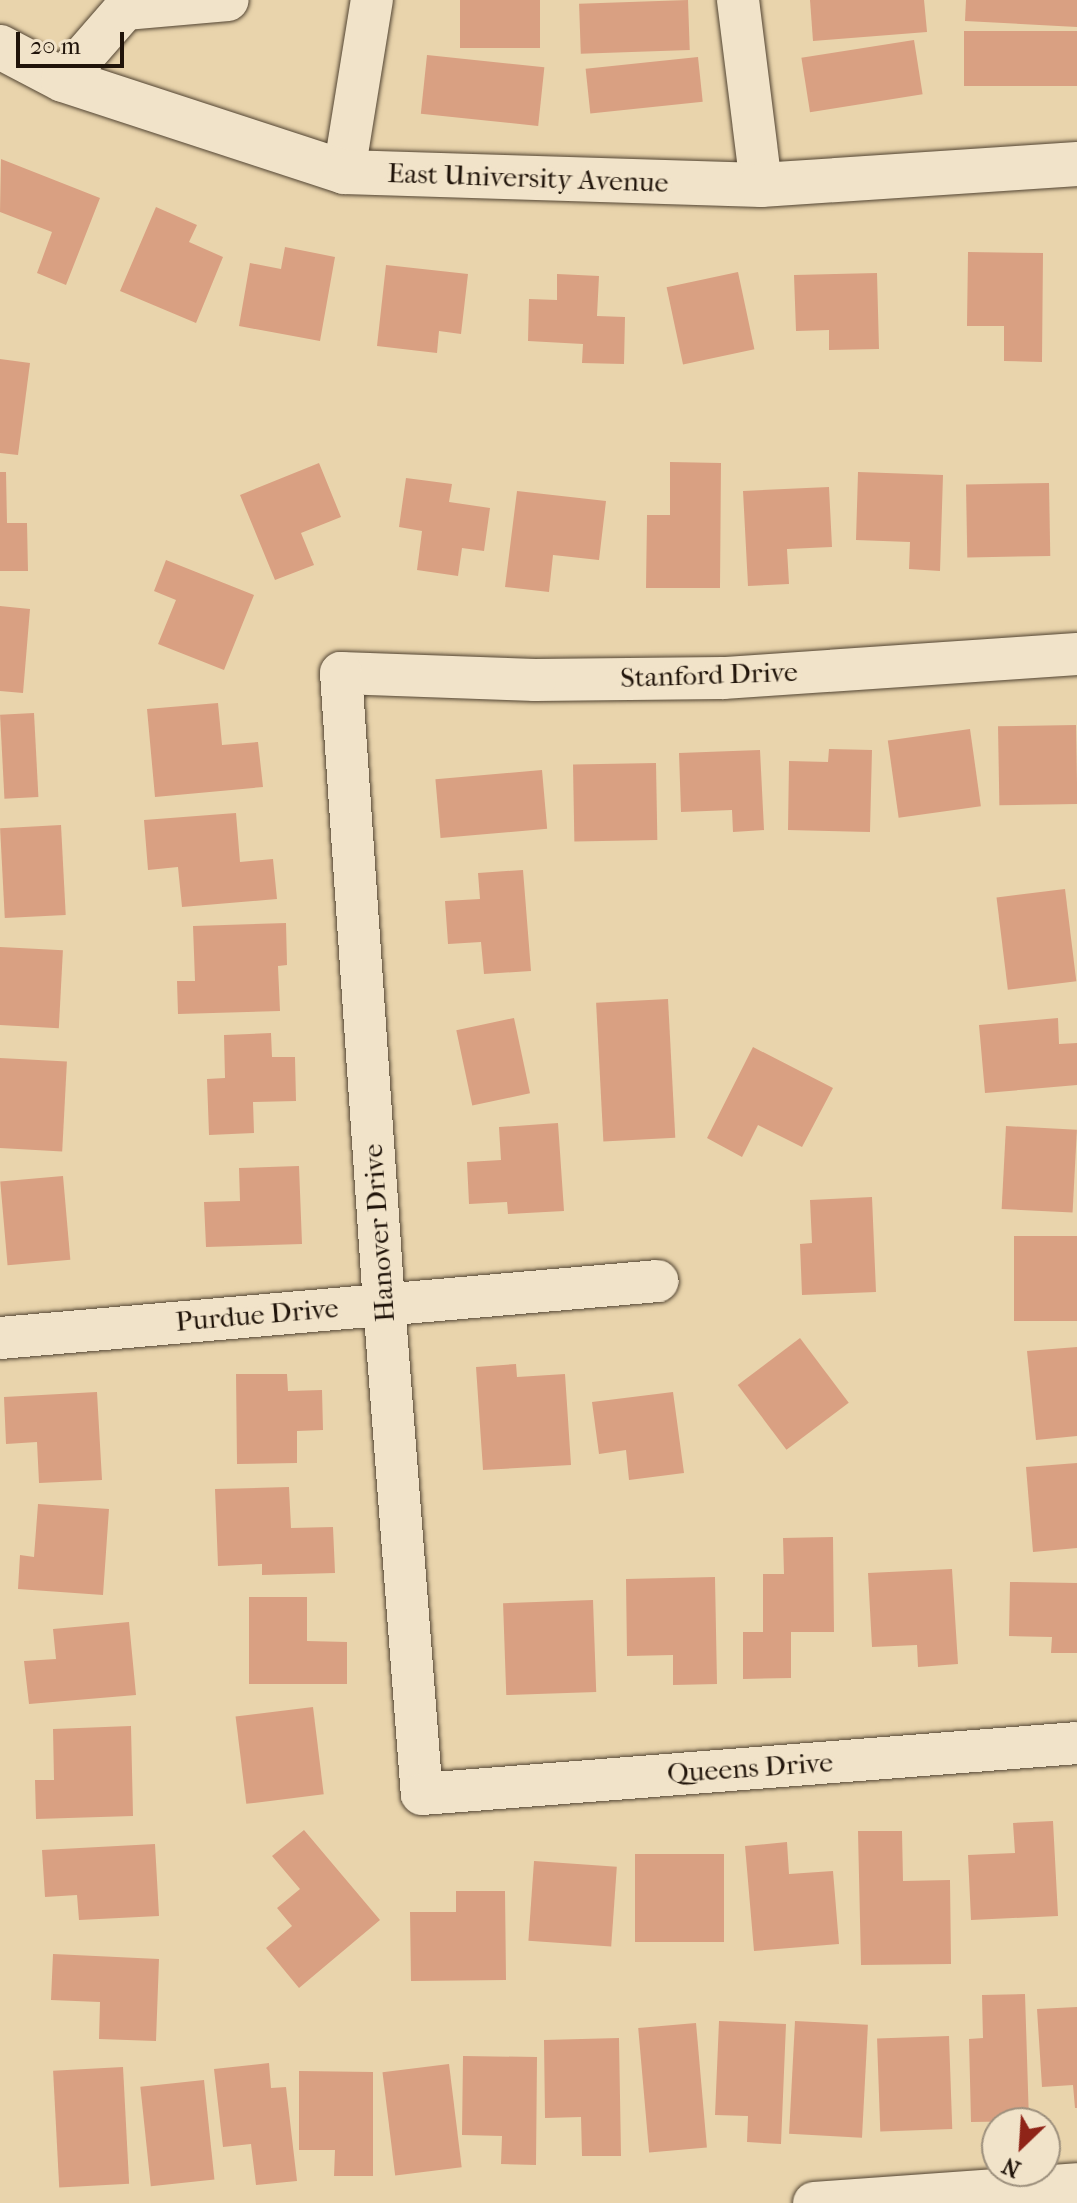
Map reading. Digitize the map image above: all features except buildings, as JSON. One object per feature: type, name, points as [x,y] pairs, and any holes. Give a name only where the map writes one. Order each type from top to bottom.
[{"type":"street","points":[[63,80],[125,9],[228,0]]},
{"type":"street","points":[[344,172],[372,0]]},
{"type":"street","points":[[738,0],[761,185]]},
{"type":"street","name":"East University Avenue","points":[[0,47],[63,80],[344,172],[761,185],[1077,164]]},
{"type":"street","name":"Stanford Drive","points":[[341,673],[535,680],[723,678],[1077,654]]},
{"type":"street","name":"Hanover Drive","points":[[341,673],[384,1303],[422,1794]]},
{"type":"street","name":"Purdue Drive","points":[[0,1338],[658,1281]]},
{"type":"street","name":"Queens Drive","points":[[422,1794],[1077,1743]]},
{"type":"street","points":[[814,2203],[1077,2184]]}]
